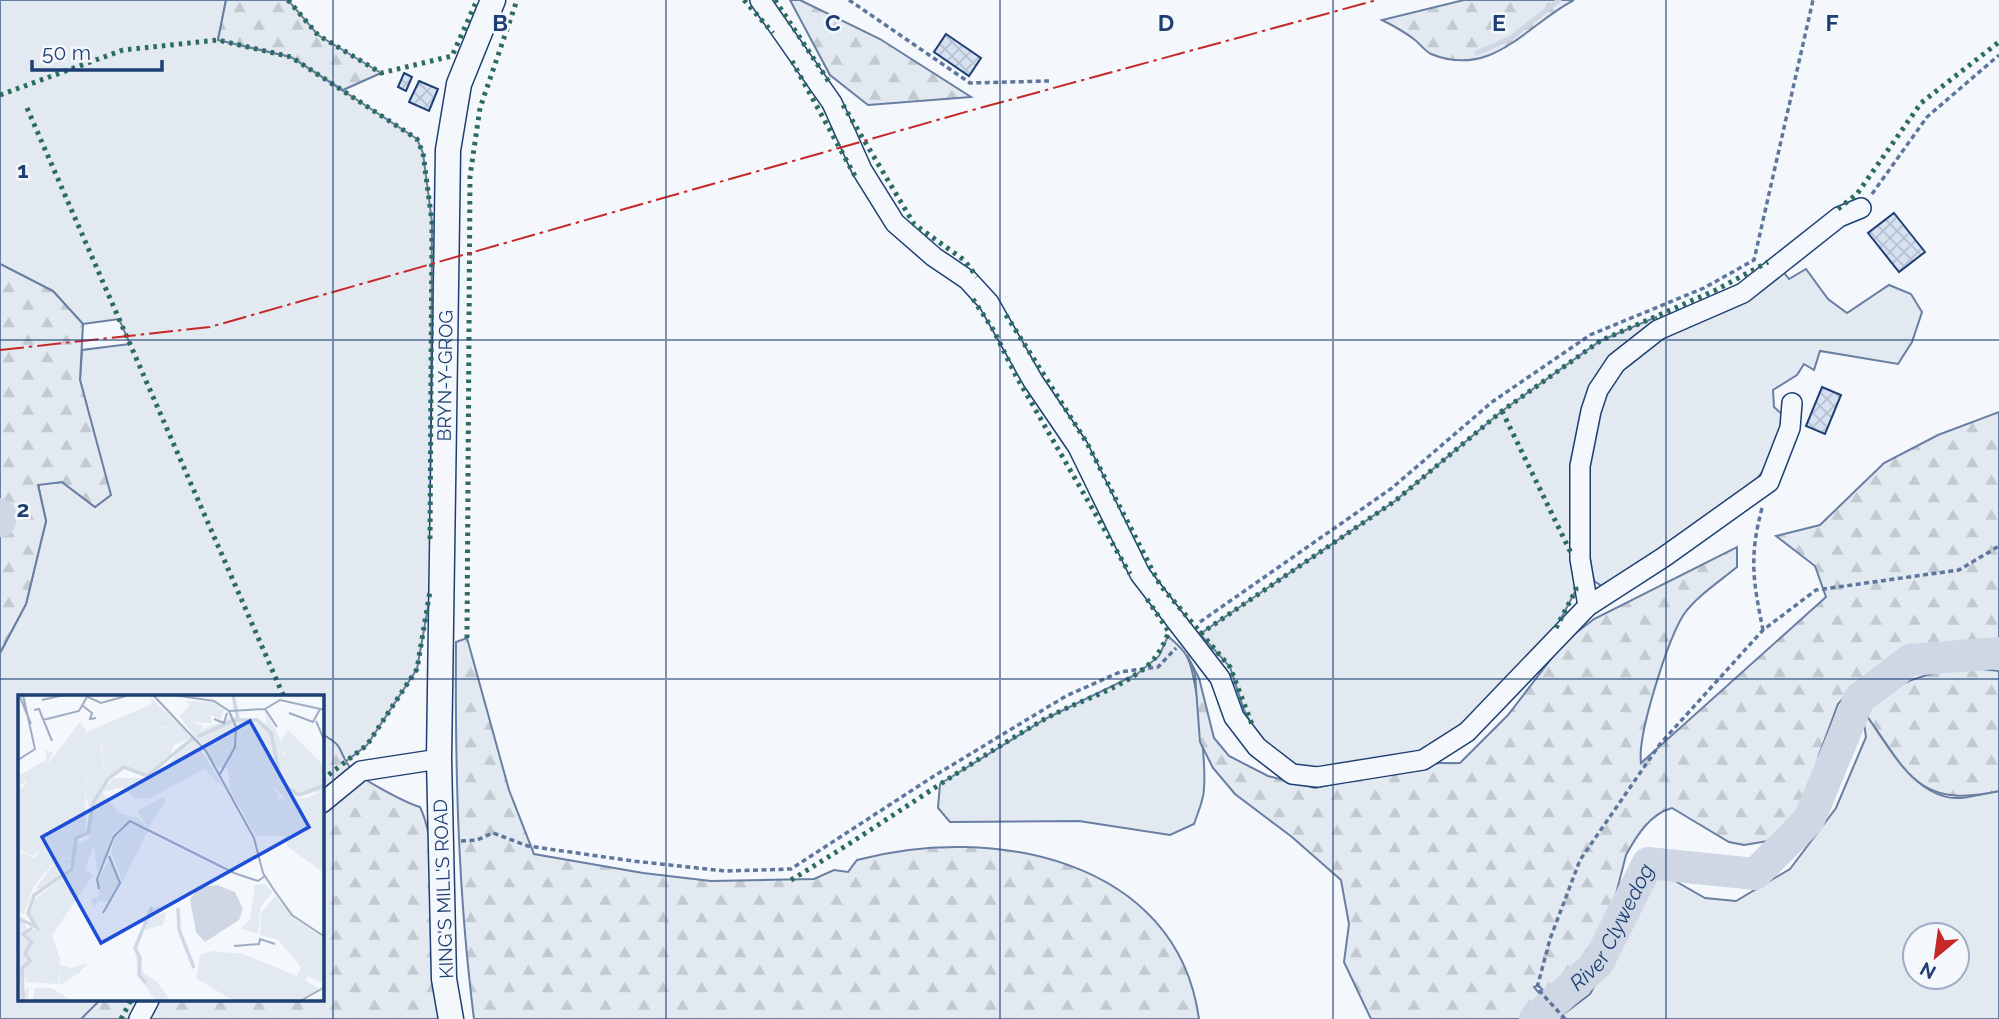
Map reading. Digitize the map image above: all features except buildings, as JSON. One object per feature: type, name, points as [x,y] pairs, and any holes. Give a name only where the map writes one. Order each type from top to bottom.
[{"type":"main road","name":"BRYN-Y-GROG","points":[[439,759],[448,150],[459,84],[493,0]]},
{"type":"main road","name":"KING'S MILL'S ROAD","points":[[439,759],[444,979],[451,1019]]},
{"type":"street","points":[[760,0],[831,103],[862,170],[895,223],[933,257],[968,280],[989,303],[1033,381],[1078,447],[1140,574],[1220,678],[1234,717],[1257,747],[1292,774],[1317,777],[1423,760],[1467,732],[1588,606],[1664,557],[1769,482],[1790,428],[1792,403]]},
{"type":"street","points":[[1588,606],[1580,559],[1580,466],[1598,390],[1616,363],[1658,330],[1743,293],[1839,217],[1861,208]]},
{"type":"street","points":[[324,801],[361,771],[439,759]]},
{"type":"street","points":[[139,1019],[148,1002]]},
{"type":"path","points":[[849,0],[970,83],[1049,81]]},
{"type":"path","points":[[459,841],[477,840],[493,833],[528,846],[633,861],[725,871],[791,869],[934,775],[1066,695],[1121,672],[1158,667],[1194,626],[1294,559],[1392,488],[1492,402],[1590,335],[1704,288],[1754,260],[1813,0]]},
{"type":"path","points":[[1861,208],[1927,117],[1999,55]]},
{"type":"path","points":[[1756,534],[1752,573],[1763,630]]},
{"type":"path","points":[[1565,1019],[1537,988],[1550,939],[1580,860],[1660,744],[1763,630],[1816,590],[1959,570],[1999,546]]},
{"type":"green space","points":[[0,0],[226,0],[218,40],[291,57],[417,139],[423,153],[432,222],[430,596],[417,669],[367,745],[324,778],[324,695],[18,695],[18,1002],[130,1002],[121,1019],[0,1019],[0,653],[26,604],[46,521],[38,484],[62,482],[95,507],[110,495],[80,380],[82,350],[130,344],[119,319],[83,324],[53,291],[0,264]]},
{"type":"green space","points":[[226,0],[288,0],[318,35],[381,73],[343,90],[291,57],[218,40]]},
{"type":"green space","points":[[790,0],[800,0],[880,39],[971,97],[868,105],[830,75]]},
{"type":"green space","points":[[1464,0],[1574,0],[1508,46],[1473,60],[1453,60],[1431,54],[1407,34],[1382,20]]},
{"type":"green space","points":[[0,264],[53,291],[83,324],[80,380],[111,495],[95,507],[62,482],[38,485],[46,521],[26,604],[0,653]]},
{"type":"green space","points":[[1781,269],[1789,279],[1806,269],[1828,299],[1847,313],[1889,285],[1911,294],[1922,312],[1912,342],[1898,364],[1820,351],[1814,370],[1804,364],[1797,375],[1773,390],[1774,407],[1786,418],[1775,455],[1746,493],[1602,586],[1594,581],[1590,558],[1588,474],[1595,426],[1613,381],[1635,354],[1674,326]]},
{"type":"green space","points":[[1656,317],[1659,323],[1615,358],[1572,488],[1570,547],[1576,590],[1555,630],[1462,729],[1420,754],[1320,770],[1292,767],[1259,740],[1244,710],[1230,667],[1200,634],[1395,501],[1502,411],[1600,341]]},
{"type":"green space","points":[[1999,412],[1999,645],[1952,643],[1901,653],[1851,690],[1838,704],[1819,755],[1806,807],[1793,829],[1768,841],[1744,845],[1729,842],[1672,808],[1657,815],[1640,833],[1626,855],[1601,952],[1582,979],[1551,999],[1538,985],[1534,987],[1545,1000],[1523,1019],[1371,1019],[1344,962],[1349,924],[1341,880],[1292,837],[1235,794],[1213,768],[1200,742],[1195,674],[1187,655],[1199,678],[1214,738],[1229,756],[1268,776],[1315,788],[1439,763],[1460,763],[1508,715],[1564,642],[1594,619],[1737,547],[1737,567],[1695,601],[1677,626],[1649,710],[1641,763],[1826,597],[1815,566],[1776,536],[1820,525],[1884,463],[1938,435]]},
{"type":"green space","points":[[1168,636],[1186,655],[1197,698],[1204,788],[1194,824],[1170,835],[1079,821],[950,822],[938,808],[940,784],[1045,719],[1137,674],[1159,656]]},
{"type":"green space","points":[[467,638],[509,790],[534,854],[643,873],[711,881],[814,879],[834,870],[848,872],[857,860],[909,850],[964,847],[1018,852],[1070,866],[1116,888],[1155,921],[1183,964],[1199,1019],[474,1019],[461,878],[456,736],[456,642]]},
{"type":"green space","points":[[1963,667],[1999,671],[1999,791],[1948,795],[1930,789],[1915,780],[1903,766],[1862,709],[1886,692],[1910,681]]},
{"type":"green space","points":[[1862,709],[1903,767],[1929,790],[1944,796],[1961,798],[1999,791],[1999,1019],[1557,1019],[1590,994],[1652,879],[1663,874],[1705,898],[1736,901],[1790,869],[1836,808],[1866,737]]},
{"type":"green space","points":[[324,735],[338,745],[353,771],[393,795],[420,807],[427,826],[435,879],[439,1019],[81,1019],[98,1002],[324,1002]]},
{"type":"waterway","points":[[1477,53],[1511,38],[1559,0]]},
{"type":"waterway","name":"River Clywedog","points":[[0,514],[0,521]]},
{"type":"waterway","name":"River Clywedog","points":[[1535,1019],[1598,963],[1648,863],[1755,874],[1809,820],[1859,699],[1910,660],[1999,653]]},
{"type":"hedge","points":[[288,0],[318,35],[381,73],[452,56],[477,0]]},
{"type":"hedge","points":[[467,638],[470,176],[480,108],[517,0]]},
{"type":"hedge","points":[[744,0],[773,33]]},
{"type":"hedge","points":[[775,0],[829,82]]},
{"type":"hedge","points":[[0,95],[123,50],[218,40],[291,57],[417,139],[423,153],[432,222],[430,540]]},
{"type":"hedge","points":[[1838,209],[1857,194],[1921,103],[1999,42]]},
{"type":"hedge","points":[[792,61],[855,176]]},
{"type":"hedge","points":[[843,105],[914,224],[964,260],[977,277]]},
{"type":"hedge","points":[[27,108],[283,695]]},
{"type":"hedge","points":[[1200,634],[1395,501],[1502,411],[1600,341],[1716,290],[1768,262]]},
{"type":"hedge","points":[[973,299],[994,331],[1016,376],[1130,574]]},
{"type":"hedge","points":[[1006,315],[1087,443],[1160,585],[1230,667],[1253,727]]},
{"type":"hedge","points":[[1502,411],[1571,553]]},
{"type":"hedge","points":[[1556,628],[1576,590],[1575,583]]},
{"type":"hedge","points":[[324,778],[367,745],[417,669],[430,591]]},
{"type":"hedge","points":[[791,880],[1011,739],[1144,669],[1157,655],[1169,632],[1147,599]]},
{"type":"hedge","points":[[121,1019],[130,1002]]},
{"type":"power","points":[[0,350],[210,327],[969,111],[1377,0]]}]
